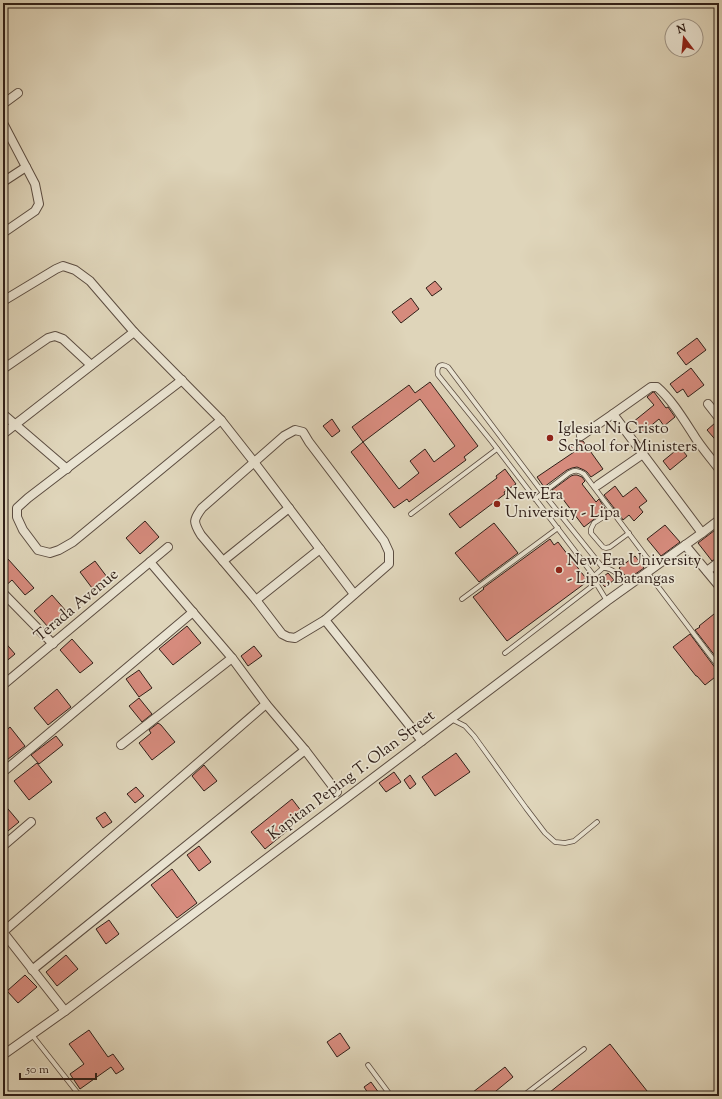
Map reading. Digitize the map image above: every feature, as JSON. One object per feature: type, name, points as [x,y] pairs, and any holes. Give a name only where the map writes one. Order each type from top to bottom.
[{"type":"street","points":[[3,104],[18,93]]},
{"type":"street","points":[[3,123],[35,184],[39,204],[35,211],[3,233]]},
{"type":"street","points":[[3,182],[26,167]]},
{"type":"street","points":[[3,301],[56,269],[64,266],[75,270],[90,281],[134,332],[221,420],[290,508],[354,594]]},
{"type":"street","points":[[3,434],[134,332]]},
{"type":"street","points":[[3,369],[48,338],[55,336],[63,338],[91,365]]},
{"type":"street","points":[[182,380],[17,508],[17,517],[23,530],[38,550],[50,553],[73,542],[221,420]]},
{"type":"street","points":[[581,436],[651,387],[657,386],[670,401],[693,435],[719,469]]},
{"type":"street","points":[[708,404],[719,418]]},
{"type":"street","points":[[3,414],[67,469]]},
{"type":"street","points":[[613,414],[702,533]]},
{"type":"street","points":[[295,430],[303,432],[384,542],[389,552],[389,564],[325,620],[295,638],[282,634],[256,600],[201,535],[195,524],[196,517],[202,508],[254,462],[284,436],[295,430]]},
{"type":"street","points":[[598,485],[642,454]]},
{"type":"street","points":[[223,561],[290,508]]},
{"type":"street","name":"Kapitan Peping T. Olan Street","points":[[3,1055],[65,1011],[627,586],[719,520]]},
{"type":"street","points":[[686,545],[719,586]]},
{"type":"street","name":"Terada Avenue","points":[[3,685],[168,547]]},
{"type":"street","points":[[256,600],[320,549]]},
{"type":"street","points":[[150,562],[232,658],[266,704],[305,750],[337,792]]},
{"type":"street","points":[[707,571],[719,562]]},
{"type":"street","points":[[3,593],[53,644]]},
{"type":"street","points":[[3,772],[193,612]]},
{"type":"street","points":[[325,620],[422,741]]},
{"type":"street","points":[[121,745],[232,658]]},
{"type":"street","points":[[65,1011],[3,932],[266,704]]},
{"type":"street","points":[[32,970],[305,750]]},
{"type":"street","points":[[3,846],[31,822]]},
{"type":"lane","points":[[607,601],[596,583],[594,576],[492,442],[438,375],[437,371],[441,365],[444,364],[448,367],[499,436],[603,568],[613,570],[627,586]]},
{"type":"lane","points":[[492,442],[499,436]]},
{"type":"lane","points":[[411,514],[497,449]]},
{"type":"lane","points":[[535,499],[569,472],[578,470],[584,474],[654,567]]},
{"type":"lane","points":[[612,511],[594,522],[591,533],[603,547],[606,548],[610,547],[629,533]]},
{"type":"lane","points":[[462,599],[558,528]]},
{"type":"lane","points":[[594,576],[603,568]]},
{"type":"lane","points":[[647,572],[719,667]]},
{"type":"lane","points":[[505,653],[596,583]]},
{"type":"lane","points":[[450,719],[465,726],[474,736],[545,833],[555,842],[565,843],[574,841],[598,822]]},
{"type":"lane","points":[[32,1035],[80,1096]]},
{"type":"lane","points":[[523,1096],[584,1048]]},
{"type":"lane","points":[[368,1065],[391,1096]]},
{"type":"building","points":[[435,281],[442,289],[432,296],[426,288]]},
{"type":"building","points":[[411,298],[419,309],[401,323],[392,312]]},
{"type":"building","points":[[697,338],[706,350],[686,365],[677,353]]},
{"type":"building","points":[[691,368],[704,385],[688,397],[683,389],[677,393],[670,384]]},
{"type":"building","points":[[430,382],[478,446],[464,457],[466,460],[409,502],[407,499],[394,508],[351,452],[363,442],[352,427],[409,385],[415,393]],"holes":[[[420,399],[455,446],[434,462],[425,449],[410,461],[419,473],[399,489],[363,442]]]},
{"type":"building","points":[[653,392],[666,408],[668,407],[675,417],[664,426],[659,419],[642,433],[633,422],[654,405],[647,397]]},
{"type":"building","points":[[332,419],[340,431],[332,437],[323,426]]},
{"type":"building","points":[[715,423],[719,427],[719,444],[707,430]]},
{"type":"building","points":[[579,441],[583,441],[603,469],[591,477],[584,470],[577,467],[572,468],[544,487],[537,477],[574,452],[570,447]]},
{"type":"building","points":[[680,447],[687,456],[670,470],[663,461]]},
{"type":"building","points":[[505,469],[516,484],[460,528],[449,514],[497,478],[496,476]]},
{"type":"building","points":[[574,475],[582,477],[585,481],[582,484],[596,502],[599,499],[606,510],[584,527],[562,498],[559,500],[552,490]]},
{"type":"building","points":[[615,486],[623,497],[636,487],[647,501],[639,507],[643,512],[634,521],[629,515],[623,520],[604,495]]},
{"type":"building","points":[[145,521],[159,537],[140,554],[126,538]]},
{"type":"building","points":[[494,523],[518,553],[479,582],[455,553]]},
{"type":"building","points":[[665,525],[680,542],[661,556],[647,539]]},
{"type":"building","points":[[719,527],[719,557],[712,561],[698,543]]},
{"type":"building","points":[[550,539],[554,545],[558,542],[588,581],[507,641],[473,597]]},
{"type":"building","points":[[635,556],[644,568],[628,579],[619,568]]},
{"type":"building","points":[[8,559],[34,588],[25,595],[12,580],[3,588],[3,563]]},
{"type":"building","points":[[95,561],[110,581],[95,592],[80,572]]},
{"type":"building","points":[[608,573],[614,580],[605,587],[599,580]]},
{"type":"building","points":[[52,595],[66,611],[48,627],[34,611]]},
{"type":"building","points":[[719,610],[719,661],[695,630]]},
{"type":"building","points":[[187,626],[201,643],[173,665],[159,649]]},
{"type":"building","points":[[690,634],[716,669],[719,670],[719,674],[705,685],[673,647]]},
{"type":"building","points":[[72,639],[93,663],[80,673],[60,650]]},
{"type":"building","points":[[3,640],[15,654],[3,664]]},
{"type":"building","points":[[254,646],[262,656],[248,666],[241,656]]},
{"type":"building","points":[[139,670],[152,688],[139,697],[126,679]]},
{"type":"building","points":[[57,689],[71,707],[48,725],[34,708]]},
{"type":"building","points":[[139,698],[152,714],[142,722],[129,706]]},
{"type":"building","points":[[158,723],[175,742],[152,760],[139,743],[151,733],[149,730]]},
{"type":"building","points":[[10,727],[25,746],[3,763],[3,733]]},
{"type":"building","points":[[56,736],[63,745],[39,764],[31,755]]},
{"type":"building","points":[[456,753],[470,772],[435,796],[422,777]]},
{"type":"building","points":[[37,763],[52,782],[29,800],[14,781]]},
{"type":"building","points":[[204,765],[217,781],[204,791],[192,776]]},
{"type":"building","points":[[394,772],[401,782],[386,792],[379,783]]},
{"type":"building","points":[[410,775],[416,784],[410,789],[404,780]]},
{"type":"building","points":[[136,787],[144,796],[135,803],[127,794]]},
{"type":"building","points":[[292,799],[302,812],[283,827],[287,831],[265,849],[251,832]]},
{"type":"building","points":[[3,803],[19,822],[3,835]]},
{"type":"building","points":[[105,812],[112,822],[103,828],[96,818]]},
{"type":"building","points":[[199,846],[211,862],[199,871],[187,855]]},
{"type":"building","points":[[172,869],[197,903],[177,918],[151,885]]},
{"type":"building","points":[[109,920],[119,934],[106,944],[96,929]]},
{"type":"building","points":[[66,955],[78,969],[57,986],[46,972]]},
{"type":"building","points":[[25,975],[37,987],[18,1003],[7,991]]},
{"type":"building","points":[[89,1030],[108,1057],[113,1054],[124,1069],[116,1074],[111,1067],[80,1089],[70,1074],[84,1064],[69,1044]]},
{"type":"building","points":[[340,1033],[350,1048],[337,1057],[327,1042]]},
{"type":"building","points":[[610,1044],[651,1096],[545,1096]]},
{"type":"building","points":[[505,1067],[513,1077],[490,1096],[468,1096]]},
{"type":"building","points":[[371,1082],[379,1093],[375,1096],[370,1096],[364,1087]]},
{"type":"place","name":"Iglesia Ni Cristo School for Ministers","points":[[550,438]]},
{"type":"place","name":"New Era University - Lipa","points":[[497,504]]},
{"type":"place","name":"New Era University - Lipa, Batangas","points":[[559,570]]}]
